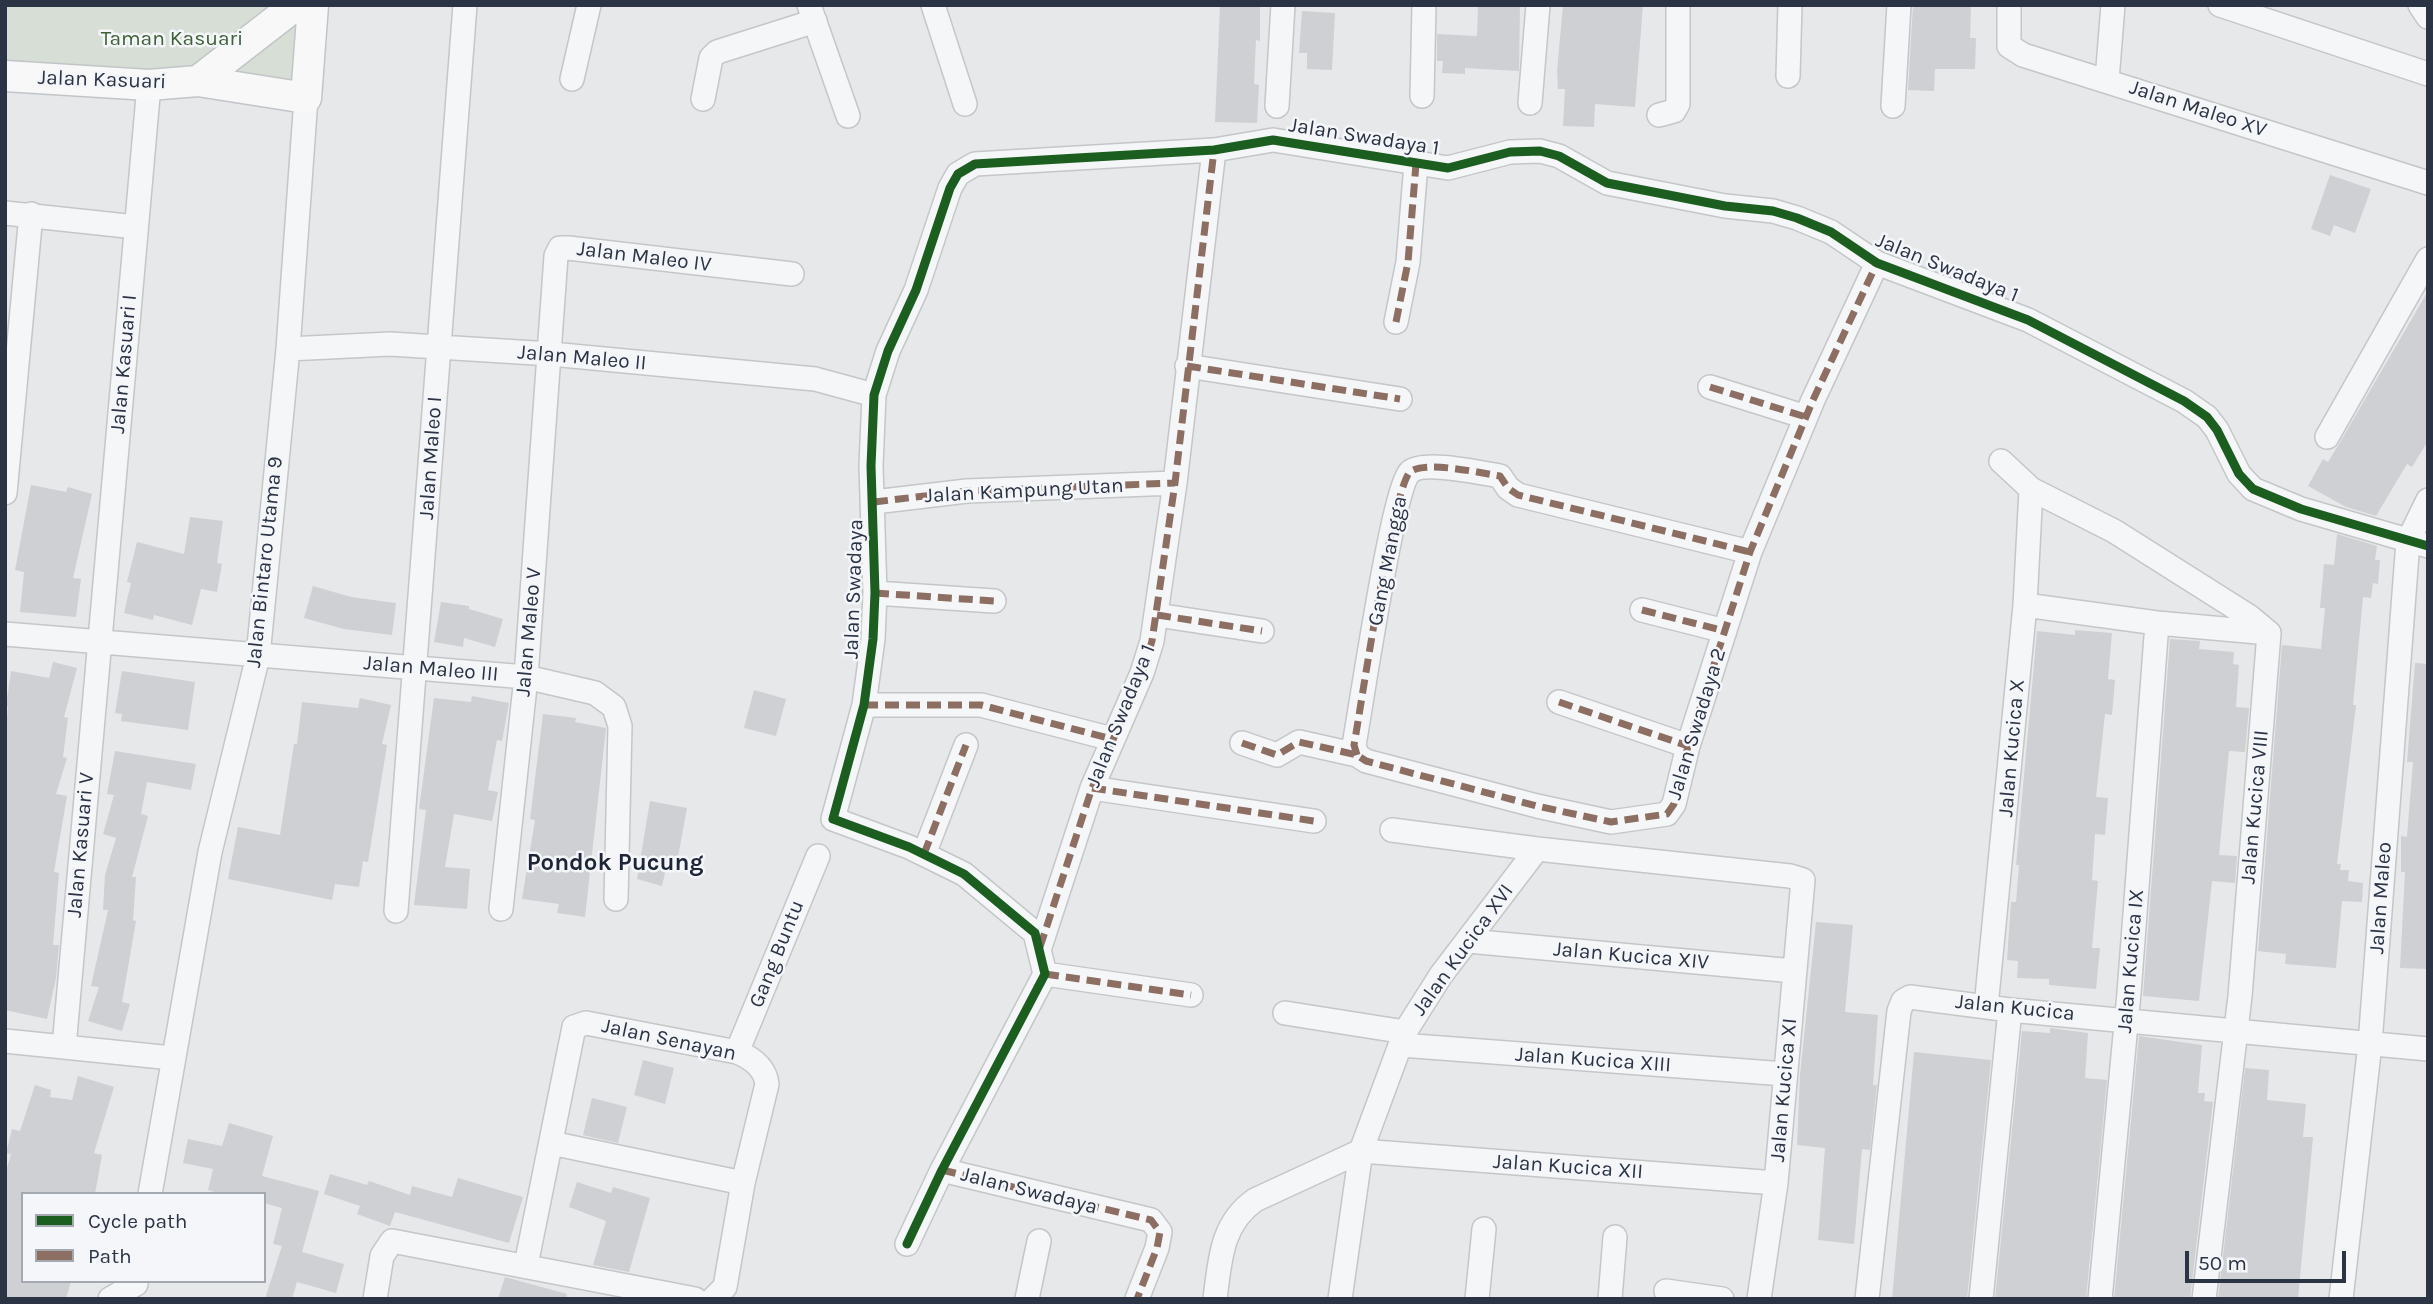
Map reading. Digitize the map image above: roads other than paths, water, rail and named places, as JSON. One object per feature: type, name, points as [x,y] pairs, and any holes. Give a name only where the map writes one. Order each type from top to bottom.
[{"type":"main road","points":[[198,81],[296,5]]},
{"type":"main road","name":"Jalan Bintaro Utama 9","points":[[306,98],[313,5]]},
{"type":"main road","name":"Jalan Kasuari","points":[[5,76],[149,85],[198,81],[306,98]]},
{"type":"street","name":"Jalan Maleo I","points":[[396,911],[465,5]]},
{"type":"street","points":[[572,79],[589,5]]},
{"type":"street","points":[[933,5],[965,104]]},
{"type":"street","points":[[1278,106],[1283,5]]},
{"type":"street","points":[[1422,96],[1424,5]]},
{"type":"street","points":[[1530,103],[1538,5]]},
{"type":"street","points":[[1659,115],[1674,111],[1678,104],[1678,5]]},
{"type":"street","points":[[1788,76],[1790,5]]},
{"type":"street","points":[[1894,106],[1899,5]]},
{"type":"street","name":"Jalan Maleo XV","points":[[2008,5],[2009,46],[2015,51],[2428,183]]},
{"type":"street","points":[[2107,80],[2113,5]]},
{"type":"street","points":[[2220,5],[2428,74]]},
{"type":"street","points":[[2420,5],[2428,17]]},
{"type":"street","points":[[703,99],[711,58],[717,51],[812,13],[848,116]]},
{"type":"street","name":"Jalan Kasuari I","points":[[99,643],[149,85]]},
{"type":"street","name":"Jalan Bintaro Utama 9","points":[[150,1192],[210,852],[258,656],[288,349],[306,98]]},
{"type":"street","name":"Jalan Swadaya 1","points":[[1040,947],[1092,788],[1142,673],[1157,615],[1214,150],[1273,140],[1448,168],[1510,152],[1540,151],[1559,156],[1607,184],[1726,206],[1773,211],[1797,218],[1831,232],[1877,263],[2028,320],[2184,401],[2207,416],[2239,474],[2253,489],[2301,509],[2418,544]]},
{"type":"street","name":"Jalan Swadaya","points":[[1137,1299],[1157,1248],[1160,1233],[1152,1220],[942,1170],[1045,974],[1035,933],[964,874],[924,854],[832,819],[864,705],[876,593],[871,466],[874,395],[888,351],[921,277],[938,216],[958,174],[975,164],[1214,150]]},
{"type":"street","points":[[1396,322],[1408,262],[1416,164]]},
{"type":"street","points":[[5,213],[136,227]]},
{"type":"street","points":[[5,493],[31,214]]},
{"type":"street","name":"Jalan Maleo IV","points":[[551,354],[556,256],[560,248],[792,274]]},
{"type":"street","points":[[2327,437],[2428,259]]},
{"type":"street","name":"Jalan Swadaya 2","points":[[1242,743],[1277,755],[1299,743],[1357,755],[1366,761],[1537,806],[1611,821],[1667,814],[1674,804],[1688,746],[1750,552],[1806,417],[1877,263]]},
{"type":"street","name":"Jalan Maleo II","points":[[288,349],[390,344],[551,354],[815,379],[874,395]]},
{"type":"street","name":"Jalan Maleo V","points":[[501,909],[526,677],[551,354]]},
{"type":"street","points":[[1187,366],[1400,399]]},
{"type":"street","points":[[1710,387],[1806,417]]},
{"type":"street","points":[[2001,461],[2031,489],[2113,531],[2269,632]]},
{"type":"street","name":"Gang Mangga","points":[[1357,755],[1354,744],[1389,542],[1403,486],[1410,473],[1423,466],[1500,475],[1508,488],[1518,495],[1750,552]]},
{"type":"street","name":"Jalan Kampung Utan","points":[[874,502],[967,491],[1175,483]]},
{"type":"street","name":"Jalan Kucica X","points":[[1986,1007],[2025,605],[2031,489]]},
{"type":"street","name":"Jalan Maleo","points":[[2341,1299],[2370,1044],[2418,544],[2428,500]]},
{"type":"street","points":[[876,593],[994,601]]},
{"type":"street","points":[[2025,605],[2157,623],[2269,632]]},
{"type":"street","points":[[1642,610],[1725,631]]},
{"type":"street","points":[[1157,615],[1262,631]]},
{"type":"street","name":"Jalan Kucica IX","points":[[2100,1299],[2126,1019],[2157,623]]},
{"type":"street","name":"Jalan Kucica VIII","points":[[2204,1299],[2237,1030],[2269,632]]},
{"type":"street","points":[[5,634],[258,656]]},
{"type":"street","name":"Jalan Kasuari V","points":[[64,1047],[99,643]]},
{"type":"street","name":"Jalan Maleo III","points":[[258,656],[415,666],[526,677],[595,693],[614,707],[620,726],[617,900]]},
{"type":"street","points":[[1559,702],[1688,746]]},
{"type":"street","points":[[864,705],[981,705],[1112,739]]},
{"type":"street","points":[[924,854],[966,745]]},
{"type":"street","points":[[1092,788],[1314,821]]},
{"type":"street","points":[[1392,830],[1537,849]]},
{"type":"street","name":"Jalan Kucica XI","points":[[1537,849],[1790,876],[1803,880],[1776,1183],[1759,1299]]},
{"type":"street","name":"Jalan Kucica XVI","points":[[1340,1299],[1361,1151],[1403,1038],[1468,941],[1537,849]]},
{"type":"street","name":"Gang Buntu","points":[[737,1052],[817,856]]},
{"type":"street","name":"Jalan Kucica XIV","points":[[1468,941],[1794,971]]},
{"type":"street","points":[[1045,974],[1191,995]]},
{"type":"street","name":"Jalan Kucica","points":[[1867,1299],[1899,1011],[1903,1001],[1917,996],[2010,1010],[2428,1049]]},
{"type":"street","points":[[1981,1299],[2010,1010]]},
{"type":"street","name":"Jalan Kucica XIII","points":[[1284,1013],[1403,1038],[1785,1074]]},
{"type":"street","name":"Jalan Senayan","points":[[526,1265],[576,1024],[586,1023],[737,1052],[747,1056],[761,1068],[767,1084],[743,1183],[725,1287],[713,1299]]},
{"type":"street","points":[[5,1041],[172,1058]]},
{"type":"street","points":[[551,1143],[743,1183]]},
{"type":"street","points":[[1215,1299],[1226,1233],[1241,1210],[1255,1200],[1361,1151]]},
{"type":"street","name":"Jalan Kucica XII","points":[[1361,1151],[1776,1183]]},
{"type":"street","points":[[907,1244],[942,1170]]},
{"type":"street","points":[[1476,1299],[1483,1229]]},
{"type":"street","points":[[1610,1299],[1615,1237]]},
{"type":"street","points":[[374,1299],[382,1256],[392,1241],[695,1299]]},
{"type":"street","points":[[1027,1299],[1039,1241]]},
{"type":"street","points":[[110,1299],[137,1288]]},
{"type":"street","points":[[1666,1291],[1722,1299]]},
{"type":"district","name":"Pondok Pucung","points":[[615,863]]},
{"type":"park label","name":"Taman Kasuari","points":[[172,39]]}]
